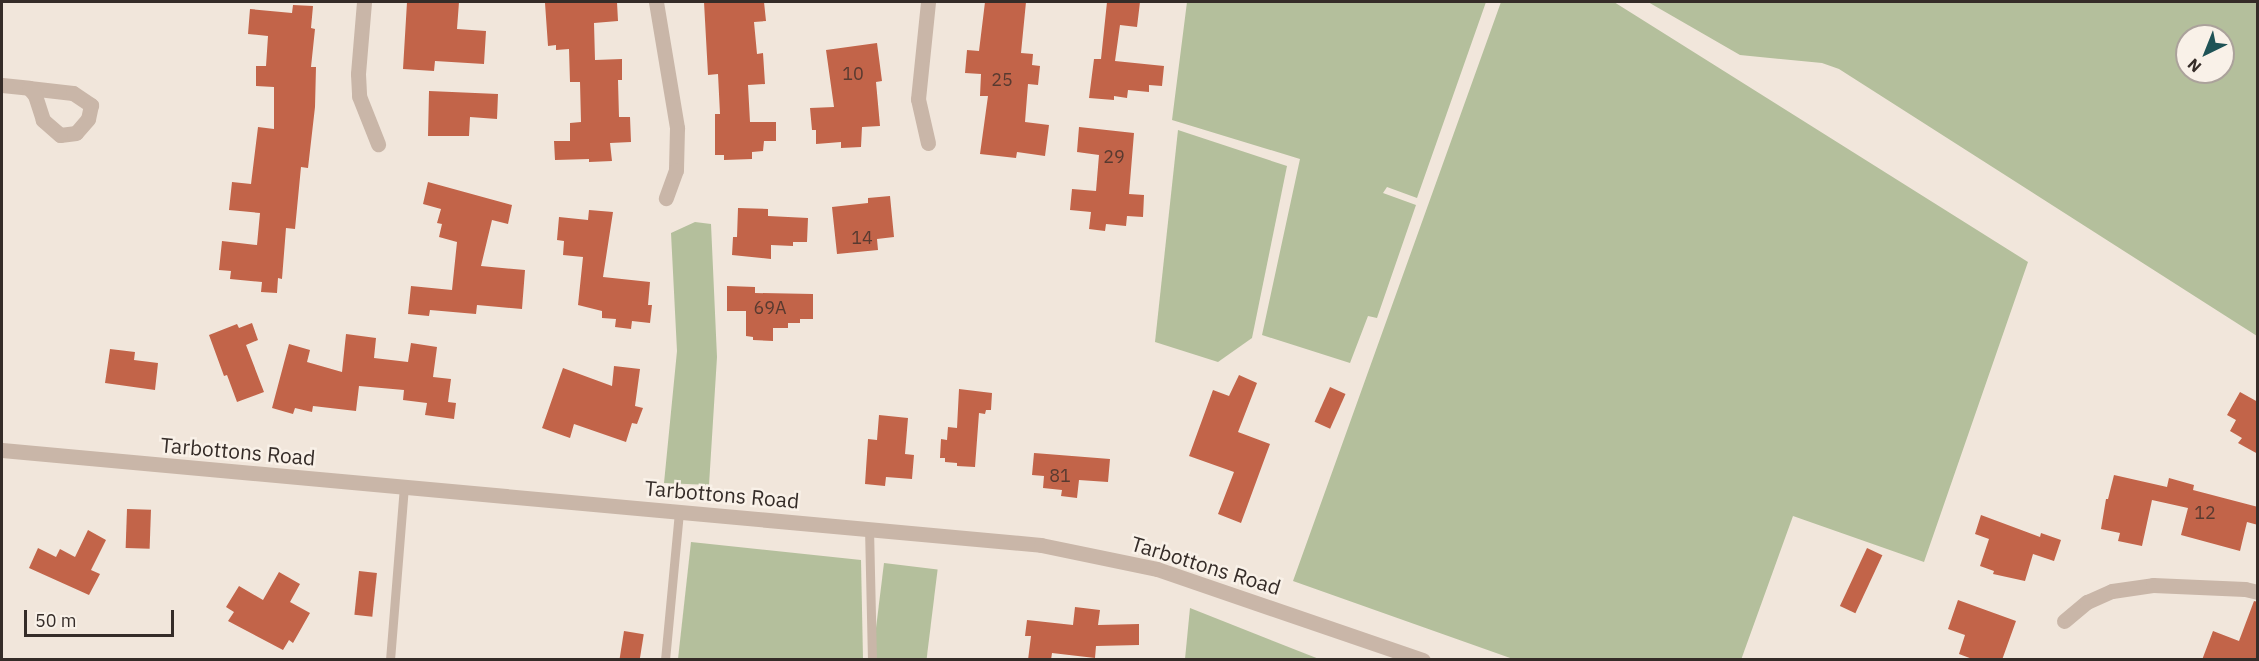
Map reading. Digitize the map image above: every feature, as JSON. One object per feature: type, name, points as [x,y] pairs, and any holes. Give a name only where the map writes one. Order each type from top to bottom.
[{"type":"street","points":[[364,2],[358,74],[359,96],[378,144]]},
{"type":"street","points":[[656,2],[677,128],[676,170],[666,198]]},
{"type":"street","points":[[928,2],[918,99],[928,143]]},
{"type":"street","points":[[2,85],[29,88],[73,93],[91,105],[88,118],[76,133],[60,135],[44,120],[35,95],[29,88]]},
{"type":"street","name":"Tarbottons Road","points":[[2,450],[1041,545],[1128,561],[1230,592],[1423,660]]},
{"type":"street","points":[[2064,621],[2087,602],[2112,591],[2153,585],[2245,589],[2258,592]]},
{"type":"lane","points":[[390,660],[404,487]]},
{"type":"lane","points":[[665,660],[679,511]]},
{"type":"lane","points":[[869,528],[872,660]]},
{"type":"green space","points":[[1187,2],[1486,2],[1417,198],[1387,187],[1383,193],[1416,205],[1377,318],[1368,316],[1350,363],[1262,335],[1300,159],[1172,120]]},
{"type":"green space","points":[[1501,2],[1614,2],[2028,262],[1924,562],[1793,516],[1741,660],[1513,659],[1293,581]]},
{"type":"green space","points":[[1648,2],[2257,2],[2257,336],[1839,69],[1822,63],[1740,55]]},
{"type":"green space","points":[[1178,130],[1287,166],[1252,338],[1218,362],[1155,342]]},
{"type":"green space","points":[[695,222],[711,224],[717,357],[709,485],[664,483],[677,351],[671,233]]},
{"type":"green space","points":[[691,542],[861,560],[863,659],[678,659]]},
{"type":"green space","points":[[884,563],[938,570],[926,660],[872,658]]},
{"type":"green space","points":[[1190,608],[1319,659],[1185,659]]},
{"type":"building","points":[[407,2],[459,2],[457,29],[486,31],[484,64],[435,61],[434,71],[403,69]]},
{"type":"building","points":[[617,2],[618,21],[594,23],[595,60],[622,59],[622,80],[618,80],[619,117],[630,117],[631,142],[610,143],[612,161],[555,160],[554,141],[570,141],[570,123],[581,122],[580,82],[570,82],[569,49],[556,50],[556,45],[548,46],[545,3]]},
{"type":"building","points":[[704,2],[764,2],[766,21],[754,22],[757,54],[763,53],[765,84],[748,85],[750,122],[776,122],[776,141],[764,141],[763,151],[752,152],[752,159],[724,160],[724,155],[715,155],[715,114],[720,114],[718,74],[708,75]]},
{"type":"building","points":[[985,2],[1026,2],[1021,53],[1033,54],[1032,65],[1040,66],[1038,85],[1028,84],[1025,122],[1049,125],[1045,156],[1017,152],[1016,158],[980,154],[988,96],[980,96],[981,74],[965,73],[967,50],[979,51]]},
{"type":"building","points":[[1107,2],[1140,2],[1137,27],[1120,25],[1115,61],[1164,66],[1162,86],[1149,85],[1149,92],[1128,90],[1127,98],[1114,96],[1114,100],[1089,98],[1094,59],[1101,59]]},
{"type":"building","points":[[293,5],[313,6],[311,28],[315,29],[311,67],[316,67],[315,107],[308,168],[301,167],[295,229],[286,228],[282,279],[278,278],[277,293],[261,292],[262,282],[230,279],[231,271],[219,270],[222,241],[257,245],[260,213],[229,210],[232,182],[251,184],[258,127],[274,129],[274,87],[256,86],[256,66],[266,66],[268,36],[248,34],[250,9],[292,13]]},
{"type":"building","points":[[877,43],[882,81],[876,82],[880,126],[862,127],[861,147],[841,148],[841,142],[816,144],[816,130],[812,130],[810,108],[834,107],[826,50]]},
{"type":"building","points":[[429,91],[498,94],[497,119],[470,117],[469,136],[428,136]]},
{"type":"building","points":[[1079,127],[1134,133],[1129,194],[1144,195],[1143,217],[1127,216],[1126,226],[1106,224],[1105,231],[1089,229],[1091,212],[1070,210],[1072,189],[1096,191],[1099,155],[1077,152]]},
{"type":"building","points":[[428,182],[512,205],[508,224],[492,220],[481,266],[525,270],[522,309],[477,305],[476,314],[430,310],[429,316],[408,314],[411,286],[452,290],[457,242],[439,237],[442,224],[437,223],[441,209],[423,204]]},
{"type":"building","points":[[890,196],[894,237],[877,239],[878,250],[837,254],[832,207],[868,203],[868,198]]},
{"type":"building","points":[[738,208],[768,209],[768,216],[808,218],[807,242],[793,242],[793,246],[771,245],[771,259],[732,255],[733,237],[737,237]]},
{"type":"building","points":[[589,210],[613,212],[603,277],[650,282],[648,305],[652,305],[650,323],[632,321],[631,329],[615,327],[616,319],[602,318],[602,311],[578,305],[583,257],[563,255],[564,241],[557,240],[559,217],[588,220]]},
{"type":"building","points":[[727,286],[755,287],[755,293],[813,294],[813,319],[800,319],[800,323],[788,323],[788,328],[773,328],[773,341],[753,340],[753,337],[746,336],[746,311],[727,311]]},
{"type":"building","points":[[252,323],[258,340],[246,345],[264,392],[237,402],[227,375],[224,376],[209,335],[237,324],[239,328]]},
{"type":"building","points":[[346,334],[376,338],[374,358],[408,362],[411,343],[437,347],[433,377],[451,379],[448,402],[456,403],[454,419],[425,415],[427,403],[403,400],[404,390],[359,386],[356,411],[313,406],[312,412],[295,408],[293,414],[272,408],[289,344],[310,350],[307,362],[342,372]]},
{"type":"building","points":[[110,349],[135,352],[134,360],[158,363],[155,390],[105,383]]},
{"type":"building","points":[[614,366],[640,369],[635,406],[643,408],[637,424],[632,423],[626,442],[574,424],[570,438],[542,428],[563,368],[612,386]]},
{"type":"building","points":[[1239,375],[1257,383],[1238,432],[1270,444],[1241,523],[1218,514],[1234,472],[1189,456],[1213,390],[1229,396]]},
{"type":"building","points":[[1330,387],[1346,394],[1330,429],[1315,422]]},
{"type":"building","points":[[959,389],[992,393],[991,410],[986,410],[985,414],[979,413],[975,467],[957,466],[957,463],[945,462],[945,458],[940,458],[941,439],[947,440],[948,427],[957,428]]},
{"type":"building","points":[[2240,392],[2258,402],[2258,454],[2238,443],[2242,438],[2230,431],[2236,420],[2227,415]]},
{"type":"building","points":[[879,415],[908,418],[905,454],[914,455],[912,479],[886,477],[885,486],[865,484],[868,439],[877,440]]},
{"type":"building","points":[[1034,453],[1110,459],[1108,482],[1079,480],[1077,498],[1061,496],[1062,490],[1043,488],[1044,476],[1032,475]]},
{"type":"building","points":[[2114,475],[2167,487],[2169,478],[2194,485],[2193,490],[2258,507],[2258,525],[2247,522],[2240,551],[2181,535],[2188,508],[2152,500],[2142,546],[2118,541],[2120,533],[2101,529],[2106,499],[2108,499]]},
{"type":"building","points":[[127,509],[151,510],[150,549],[126,548]]},
{"type":"building","points":[[1981,515],[2040,537],[2041,533],[2061,540],[2054,561],[2033,554],[2025,581],[1993,574],[1994,571],[1980,566],[1989,539],[1975,534]]},
{"type":"building","points":[[88,530],[106,540],[91,570],[100,574],[89,595],[29,568],[38,548],[56,557],[60,549],[75,557]]},
{"type":"building","points":[[1867,548],[1882,555],[1855,613],[1840,606]]},
{"type":"building","points":[[359,571],[377,573],[372,617],[354,615]]},
{"type":"building","points":[[279,572],[300,584],[290,602],[310,613],[293,643],[289,640],[283,650],[228,621],[234,612],[226,607],[239,586],[263,600]]},
{"type":"building","points":[[1958,600],[2016,621],[2002,660],[1975,660],[1959,654],[1965,635],[1948,629]]},
{"type":"building","points":[[2254,601],[2258,602],[2258,660],[2202,660],[2213,631],[2239,641]]},
{"type":"building","points":[[1075,607],[1100,610],[1098,625],[1139,624],[1139,645],[1096,646],[1095,658],[1052,653],[1051,660],[1028,660],[1031,636],[1025,636],[1027,620],[1073,625]]},
{"type":"building","points":[[624,631],[644,634],[640,660],[619,660]]}]
